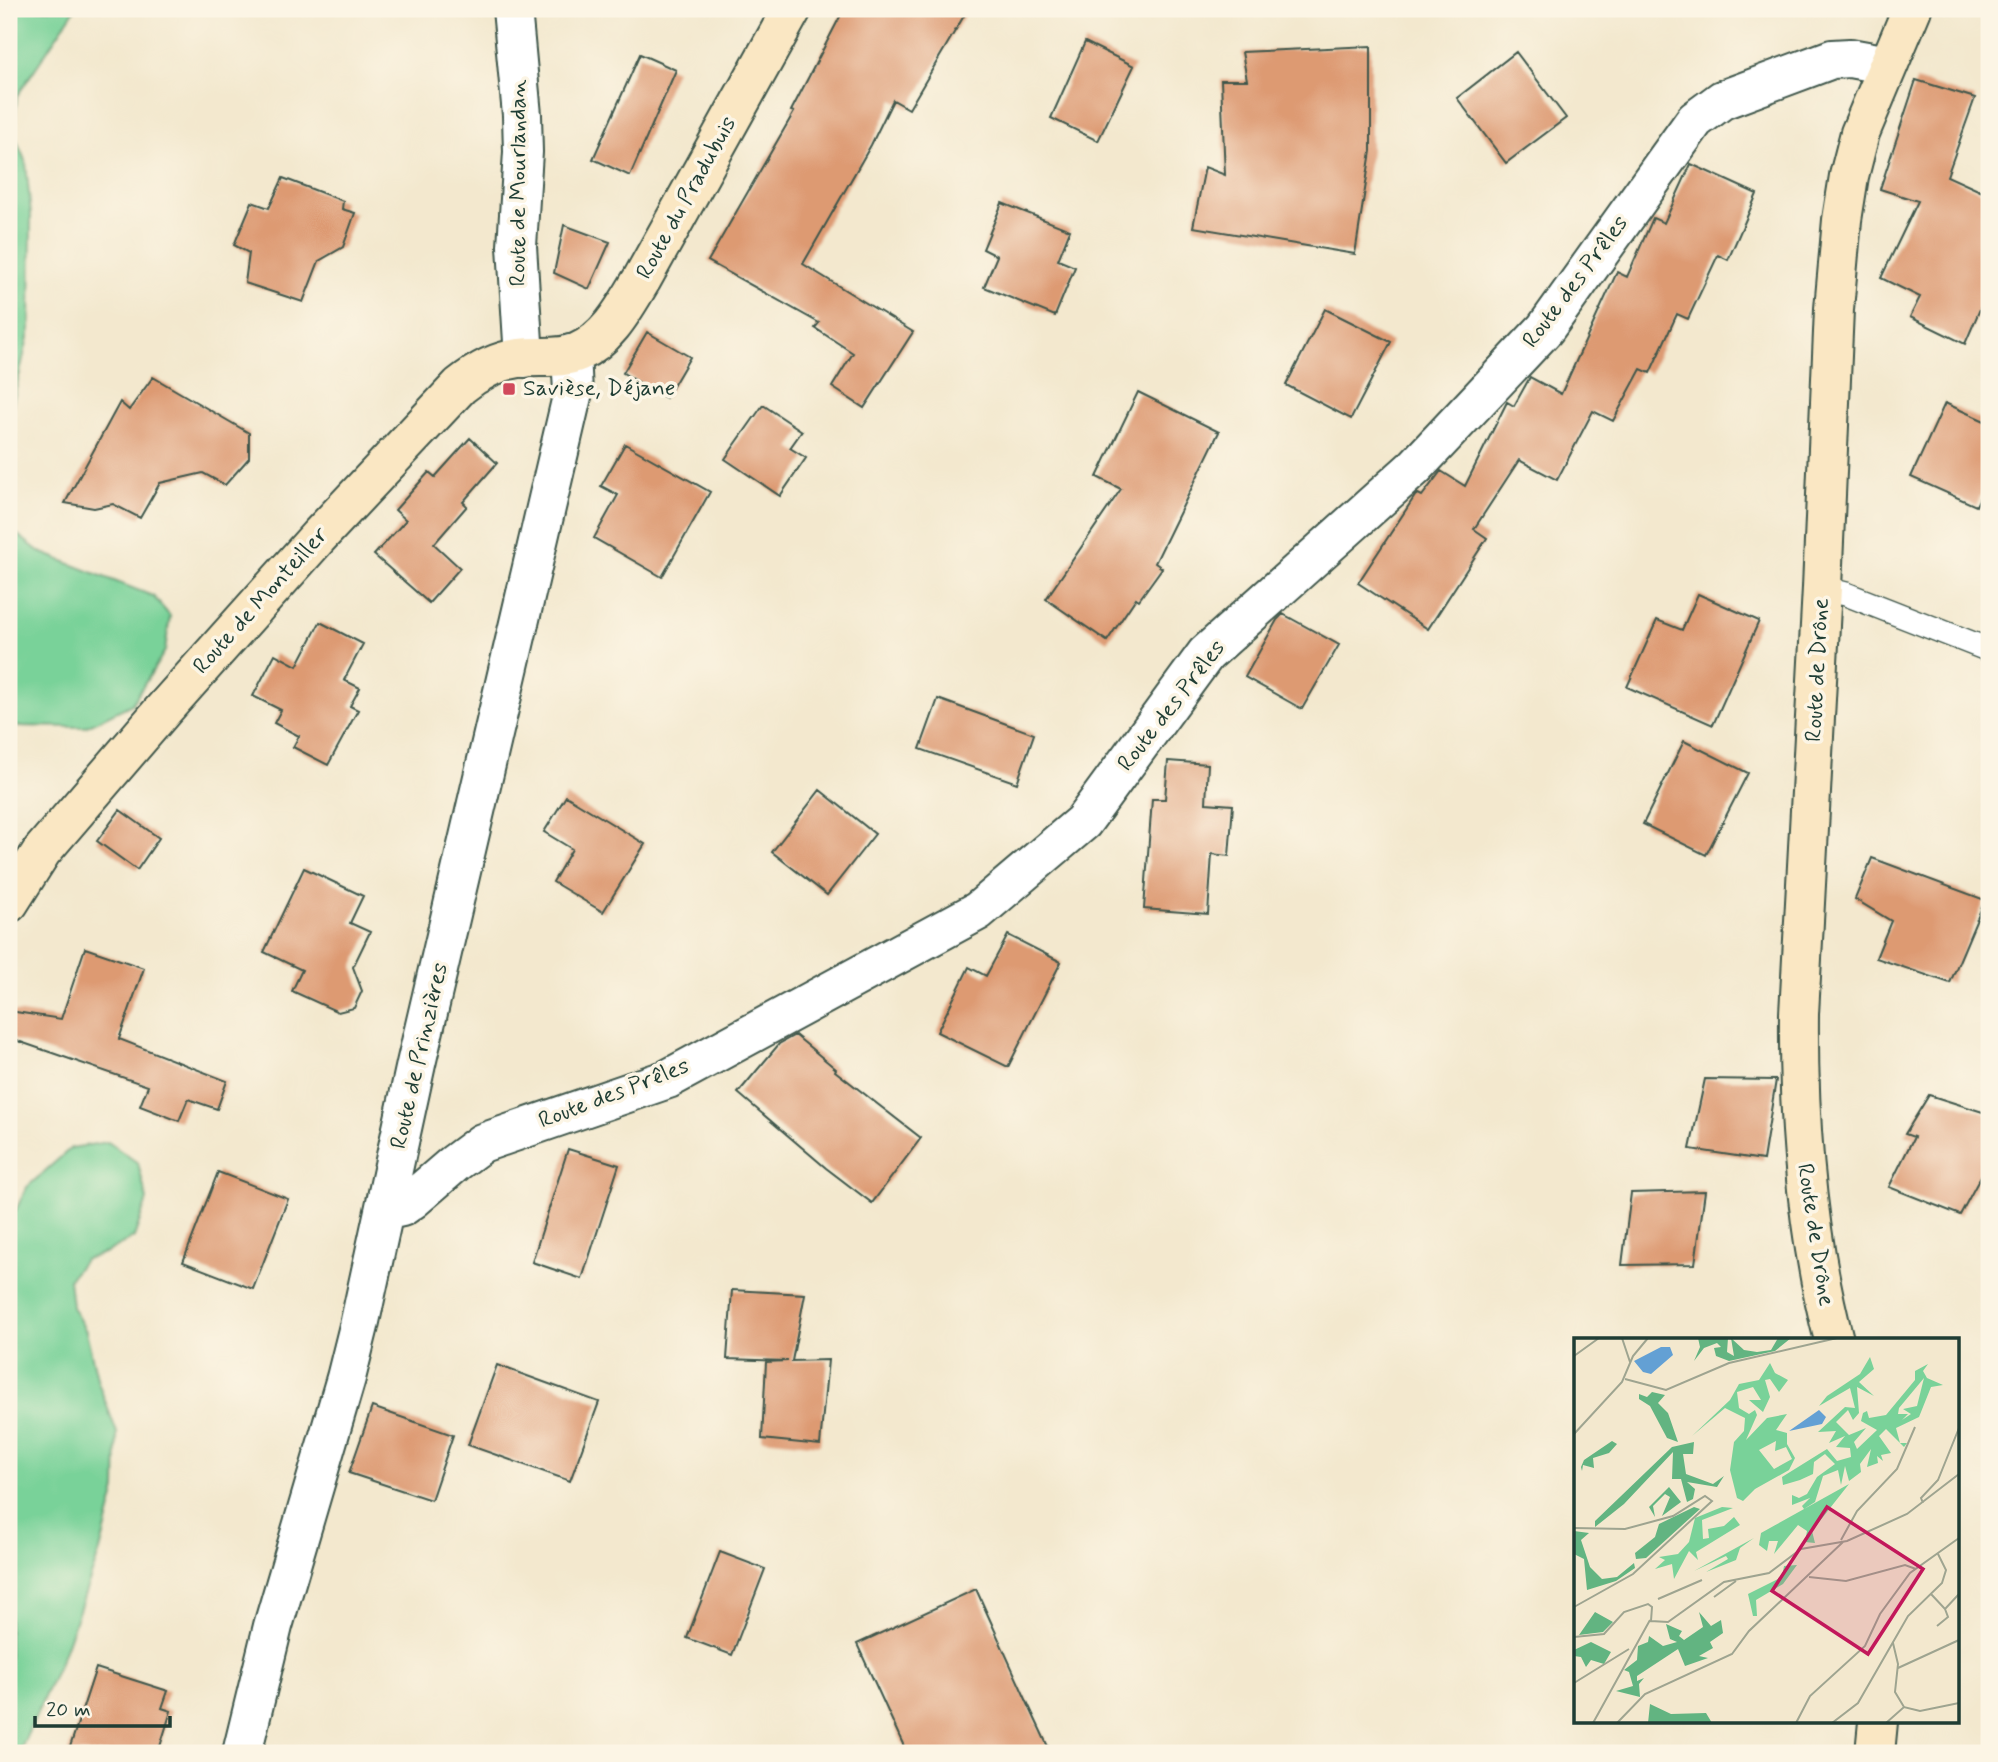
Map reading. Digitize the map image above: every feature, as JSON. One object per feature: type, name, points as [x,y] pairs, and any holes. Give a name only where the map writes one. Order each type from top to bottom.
[{"type":"street","name":"Route de Mourlandan","points":[[512,9],[523,152],[517,246],[549,356]]},
{"type":"street","name":"Route du Pradubuis","points":[[549,356],[592,344],[604,334],[626,305],[792,9]]},
{"type":"street","name":"Route de Drône","points":[[1833,1338],[1822,1294],[1807,1204],[1799,1071],[1799,1014],[1834,309],[1849,176],[1860,134],[1912,9]]},
{"type":"street","name":"Route des Prêles","points":[[384,1211],[402,1207],[482,1143],[668,1079],[978,911],[1083,822],[1206,654],[1415,467],[1545,329],[1695,120],[1722,100],[1832,59],[1850,58],[1888,65]]},
{"type":"street","name":"Route de Monteiller","points":[[9,903],[26,873],[68,820],[317,537],[444,402],[488,367],[549,356]]},
{"type":"street","name":"Route de Prinzières","points":[[242,1753],[273,1626],[346,1378],[416,1063],[573,392],[549,356]]},
{"type":"street","points":[[1875,1753],[1878,1724]]},
{"type":"lane","points":[[1822,588],[1846,594],[1989,650]]},
{"type":"green space","points":[[9,9],[75,9],[17,96],[13,131],[26,163],[31,215],[30,329],[9,419]]},
{"type":"green space","points":[[9,519],[14,532],[40,552],[153,596],[170,616],[165,651],[132,704],[85,727],[9,726]]},
{"type":"green space","points":[[108,1142],[138,1163],[147,1200],[134,1237],[107,1252],[84,1260],[69,1279],[72,1307],[86,1331],[98,1382],[117,1433],[116,1489],[100,1551],[63,1655],[19,1753],[9,1753],[9,1224],[27,1187],[71,1148]]},
{"type":"building","points":[[844,9],[968,9],[909,109],[893,100],[871,145],[803,264],[913,332],[864,408],[832,387],[853,353],[815,328],[819,323],[708,261],[794,112],[791,111]]},
{"type":"building","points":[[1085,42],[1134,66],[1098,141],[1051,118]]},
{"type":"building","points":[[1371,46],[1371,151],[1355,254],[1193,227],[1205,167],[1225,175],[1221,80],[1247,80],[1242,52]]},
{"type":"building","points":[[1516,52],[1566,118],[1506,163],[1457,98]]},
{"type":"building","points":[[640,54],[676,70],[630,176],[593,159]]},
{"type":"building","points":[[1916,80],[1975,98],[1947,176],[1989,195],[1989,288],[1965,344],[1910,317],[1920,297],[1881,278],[1918,201],[1880,189]]},
{"type":"building","points":[[1691,164],[1757,194],[1728,260],[1718,255],[1688,319],[1677,314],[1650,373],[1641,369],[1613,421],[1593,411],[1557,480],[1519,460],[1474,529],[1487,538],[1428,629],[1358,583],[1415,496],[1422,496],[1441,471],[1465,486],[1507,402],[1514,406],[1530,377],[1561,394],[1617,272],[1627,277],[1653,218],[1664,223]]},
{"type":"building","points":[[283,178],[343,201],[342,209],[355,213],[343,247],[319,261],[303,302],[245,283],[249,253],[234,245],[252,202],[269,208]]},
{"type":"building","points":[[1002,203],[1070,230],[1058,260],[1075,267],[1055,316],[984,287],[997,256],[983,249]]},
{"type":"building","points":[[564,225],[610,242],[589,289],[554,273]]},
{"type":"building","points":[[1325,309],[1391,342],[1351,419],[1286,385]]},
{"type":"building","points":[[647,332],[690,357],[666,398],[623,373]]},
{"type":"building","points":[[153,377],[249,433],[249,458],[225,485],[203,473],[160,483],[140,518],[113,504],[94,508],[65,503],[120,402],[129,410]]},
{"type":"building","points":[[1138,392],[1219,432],[1155,563],[1162,568],[1139,600],[1136,598],[1107,641],[1046,599],[1121,489],[1097,477]]},
{"type":"building","points":[[1945,403],[1989,423],[1989,477],[1976,506],[1911,477]]},
{"type":"building","points":[[763,405],[802,431],[790,448],[806,458],[780,496],[725,459]]},
{"type":"building","points":[[470,438],[497,463],[463,502],[467,506],[434,544],[460,568],[429,603],[374,555],[406,520],[395,510],[429,472],[435,477]]},
{"type":"building","points":[[625,444],[710,492],[662,577],[594,538],[618,495],[601,486]]},
{"type":"building","points":[[1698,594],[1759,621],[1713,725],[1627,687],[1657,620],[1682,630]]},
{"type":"building","points":[[1283,614],[1339,645],[1302,709],[1245,677]]},
{"type":"building","points":[[320,622],[363,644],[344,680],[360,688],[350,706],[358,710],[328,765],[293,747],[299,736],[274,723],[281,710],[253,696],[275,654],[297,666]]},
{"type":"building","points":[[938,699],[1034,734],[1017,783],[920,749]]},
{"type":"building","points":[[1684,741],[1748,773],[1706,855],[1643,824]]},
{"type":"building","points":[[1168,761],[1208,764],[1206,803],[1233,805],[1229,856],[1212,854],[1208,914],[1144,909],[1152,799],[1165,799]]},
{"type":"building","points":[[820,790],[875,834],[827,895],[772,852]]},
{"type":"building","points":[[566,796],[645,844],[603,912],[553,882],[572,849],[544,832]]},
{"type":"building","points":[[120,810],[159,838],[137,870],[97,841]]},
{"type":"building","points":[[1872,858],[1985,900],[1950,983],[1876,958],[1891,921],[1855,899]]},
{"type":"building","points":[[304,868],[363,896],[350,923],[370,932],[353,967],[362,991],[354,1008],[338,1012],[292,991],[302,970],[264,952]]},
{"type":"building","points":[[1008,935],[1061,962],[1008,1067],[937,1032],[969,967],[986,976]]},
{"type":"building","points":[[85,948],[144,968],[119,1039],[227,1081],[217,1109],[188,1099],[179,1121],[140,1106],[148,1086],[9,1038],[9,1011],[61,1019]]},
{"type":"building","points":[[795,1035],[836,1069],[835,1071],[921,1138],[872,1203],[826,1168],[738,1093],[779,1044]]},
{"type":"building","points":[[1705,1079],[1776,1080],[1763,1160],[1690,1149]]},
{"type":"building","points":[[1929,1095],[1989,1114],[1989,1161],[1960,1215],[1889,1187],[1914,1137],[1905,1134]]},
{"type":"building","points":[[568,1149],[619,1165],[582,1279],[532,1262]]},
{"type":"building","points":[[218,1172],[288,1199],[253,1289],[183,1262]]},
{"type":"building","points":[[1705,1191],[1695,1264],[1622,1265],[1631,1193]]},
{"type":"building","points":[[732,1290],[805,1294],[792,1361],[828,1360],[820,1445],[762,1439],[766,1362],[788,1361],[727,1359]]},
{"type":"building","points":[[497,1365],[599,1402],[570,1481],[468,1445]]},
{"type":"building","points":[[372,1407],[453,1435],[431,1500],[349,1473]]},
{"type":"building","points":[[720,1552],[765,1569],[732,1655],[687,1638]]},
{"type":"building","points":[[976,1589],[1051,1753],[907,1753],[857,1644]]},
{"type":"building","points":[[96,1668],[168,1691],[162,1708],[171,1711],[158,1753],[68,1753]]},
{"type":"place","name":"Savièse, Déjane","points":[[509,389]]}]
